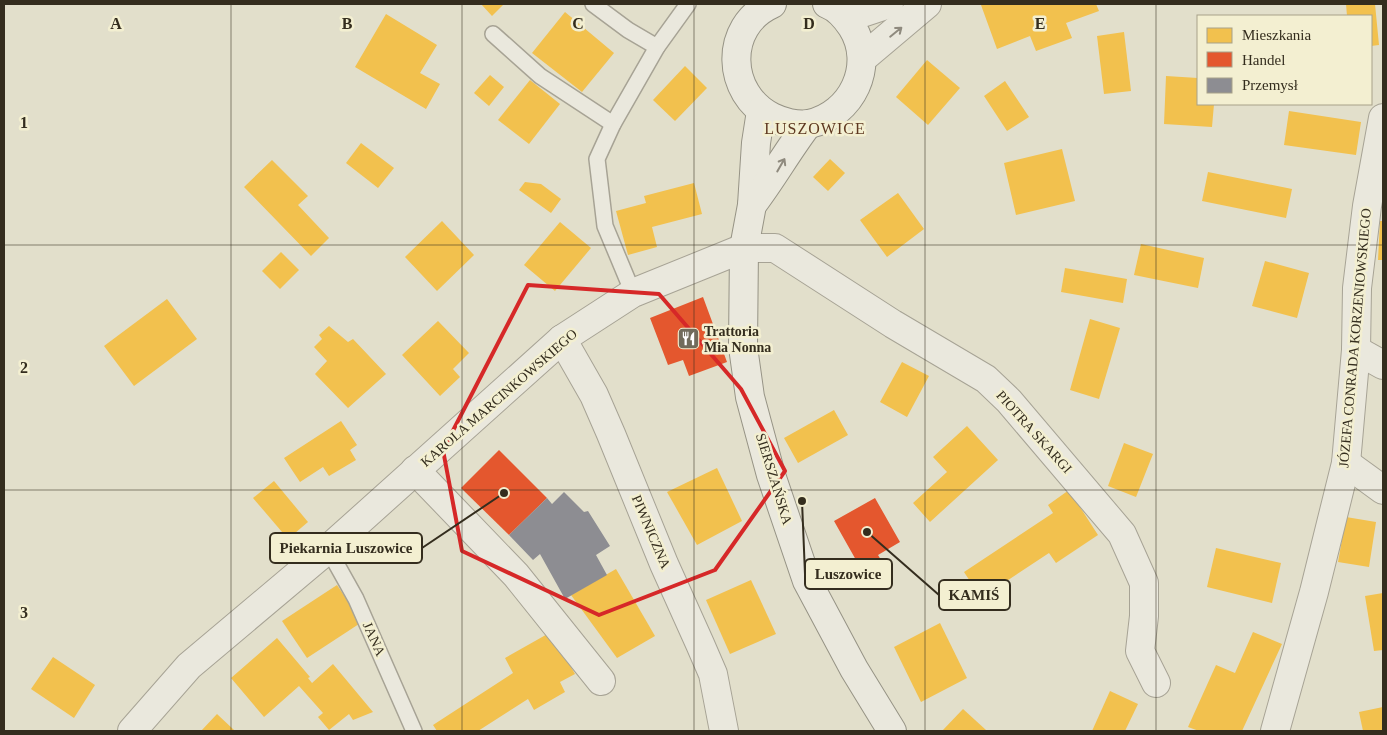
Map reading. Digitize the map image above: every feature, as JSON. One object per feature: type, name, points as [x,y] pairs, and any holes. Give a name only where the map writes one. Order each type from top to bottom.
[{"type":"street","points":[[837,11],[889,4]]},
{"type":"street","points":[[863,58],[927,4]]},
{"type":"street","points":[[760,7],[745,28],[738,45],[736,63],[739,82],[748,98],[761,111],[783,122],[808,124],[837,112],[857,88],[863,58],[858,36],[837,11]]},
{"type":"street","name":"SIERSZAŃSKA","points":[[761,111],[756,143],[752,205],[744,248],[743,347],[750,396],[771,475],[807,581],[854,669],[892,731]]},
{"type":"street","name":"JÓZEFA CONRADA KORZENIOWSKIEGO","points":[[1275,731],[1314,592],[1346,463],[1356,350],[1357,288],[1367,206],[1383,118]]},
{"type":"street","name":"SIERSZAŃSKA","points":[[752,205],[773,178],[791,147],[808,124]]},
{"type":"street","name":"KAROLA MARCINKOWSKIEGO","points":[[132,731],[189,666],[328,549],[562,340],[633,293],[688,269],[744,248]]},
{"type":"street","name":"PIOTRA SKARGI","points":[[744,248],[775,248],[986,380],[1009,400],[1122,534],[1144,583],[1144,616],[1140,652],[1156,683]]},
{"type":"street","name":"PIWNICZNA","points":[[562,340],[594,396],[664,564],[713,674],[724,731]]},
{"type":"street","points":[[1356,350],[1383,365]]},
{"type":"street","points":[[1346,463],[1383,490]]},
{"type":"street","name":"KAROLA MARCINKOWSKIEGO","points":[[415,470],[516,575],[601,681]]},
{"type":"lane","points":[[593,4],[628,30],[657,47]]},
{"type":"lane","points":[[633,293],[605,226],[597,159],[613,124],[657,47],[688,4]]},
{"type":"lane","points":[[493,34],[540,76],[613,124]]},
{"type":"lane","name":"JANA","points":[[328,549],[356,599],[414,731]]},
{"type":"highlighted area","points":[[528,285],[659,294],[741,389],[785,471],[715,570],[599,615],[462,551],[443,450]]},
{"type":"building: Mieszkania","points":[[481,4],[504,4],[492,16]]},
{"type":"building: Mieszkania","points":[[1096,4],[1099,11],[1066,23],[1072,38],[1036,51],[1030,36],[997,49],[981,5]]},
{"type":"building: Mieszkania","points":[[1346,4],[1375,4],[1379,45],[1372,46],[1372,15],[1347,15]]},
{"type":"building: Mieszkania","points":[[565,12],[614,53],[582,92],[532,53]]},
{"type":"building: Mieszkania","points":[[386,14],[437,45],[420,73],[440,84],[426,109],[355,67]]},
{"type":"building: Mieszkania","points":[[1124,32],[1131,91],[1104,94],[1097,36]]},
{"type":"building: Mieszkania","points":[[927,60],[960,88],[928,125],[896,97]]},
{"type":"building: Mieszkania","points":[[685,66],[707,88],[675,121],[653,100]]},
{"type":"building: Mieszkania","points":[[490,75],[504,87],[489,106],[474,93]]},
{"type":"building: Mieszkania","points":[[1166,76],[1197,78],[1197,105],[1214,105],[1212,127],[1164,124]]},
{"type":"building: Mieszkania","points":[[530,80],[560,104],[529,144],[498,120]]},
{"type":"building: Mieszkania","points":[[1005,81],[1029,117],[1007,131],[984,96]]},
{"type":"building: Mieszkania","points":[[1289,111],[1361,122],[1356,155],[1284,145]]},
{"type":"building: Mieszkania","points":[[361,143],[394,168],[378,188],[346,163]]},
{"type":"building: Mieszkania","points":[[1062,149],[1075,201],[1016,215],[1004,163]]},
{"type":"building: Mieszkania","points":[[830,159],[845,173],[828,191],[813,177]]},
{"type":"building: Mieszkania","points":[[272,160],[308,196],[298,205],[329,238],[311,256],[244,187]]},
{"type":"building: Mieszkania","points":[[1208,172],[1292,189],[1286,218],[1202,201]]},
{"type":"building: Mieszkania","points":[[525,182],[541,184],[561,199],[551,213],[519,190]]},
{"type":"building: Mieszkania","points":[[694,183],[702,214],[652,227],[657,247],[628,255],[616,211],[646,203],[644,196]]},
{"type":"building: Mieszkania","points":[[898,193],[924,229],[887,257],[860,220]]},
{"type":"building: Mieszkania","points":[[442,221],[474,255],[437,291],[405,257]]},
{"type":"building: Mieszkania","points":[[1380,221],[1383,221],[1383,260],[1378,260]]},
{"type":"building: Mieszkania","points":[[560,222],[591,248],[555,291],[524,265]]},
{"type":"building: Mieszkania","points":[[1141,244],[1204,258],[1198,288],[1134,275]]},
{"type":"building: Mieszkania","points":[[281,252],[299,270],[280,289],[262,271]]},
{"type":"building: Mieszkania","points":[[1265,261],[1309,273],[1297,318],[1252,306]]},
{"type":"building: Mieszkania","points":[[1065,268],[1127,279],[1123,303],[1061,292]]},
{"type":"building: Mieszkania","points":[[167,299],[197,339],[134,386],[104,346]]},
{"type":"building: Mieszkania","points":[[1090,319],[1120,328],[1099,399],[1070,390]]},
{"type":"building: Mieszkania","points":[[438,321],[469,353],[453,369],[460,377],[440,396],[402,355]]},
{"type":"building: Mieszkania","points":[[329,326],[348,342],[353,339],[386,374],[348,408],[315,374],[327,361],[314,347],[322,339],[319,335]]},
{"type":"building: Mieszkania","points":[[902,362],[929,376],[907,417],[880,402]]},
{"type":"building: Mieszkania","points":[[834,410],[848,435],[798,463],[784,438]]},
{"type":"building: Mieszkania","points":[[341,421],[357,445],[350,450],[356,460],[329,476],[323,467],[300,482],[284,458]]},
{"type":"building: Mieszkania","points":[[967,426],[998,460],[930,522],[913,503],[947,472],[933,457]]},
{"type":"building: Mieszkania","points":[[1124,443],[1153,454],[1136,497],[1108,486]]},
{"type":"building: Mieszkania","points":[[717,468],[742,521],[697,545],[667,492]]},
{"type":"building: Mieszkania","points":[[274,481],[308,522],[288,539],[253,498]]},
{"type":"building: Mieszkania","points":[[1069,490],[1098,535],[1056,563],[1049,553],[981,598],[964,572],[1053,513],[1048,505]]},
{"type":"building: Mieszkania","points":[[1346,517],[1376,522],[1369,567],[1338,562]]},
{"type":"building: Mieszkania","points":[[1216,548],[1281,563],[1272,603],[1207,587]]},
{"type":"building: Mieszkania","points":[[616,569],[655,636],[617,658],[571,595]]},
{"type":"building: Mieszkania","points":[[751,580],[776,634],[730,654],[706,600]]},
{"type":"building: Mieszkania","points":[[337,585],[362,622],[307,658],[282,621]]},
{"type":"building: Mieszkania","points":[[1383,593],[1383,650],[1374,651],[1365,596]]},
{"type":"building: Mieszkania","points":[[940,623],[967,678],[921,702],[894,647]]},
{"type":"building: Mieszkania","points":[[551,632],[575,674],[560,682],[565,692],[534,710],[528,699],[478,731],[437,731],[433,725],[513,673],[505,658]]},
{"type":"building: Mieszkania","points":[[1253,632],[1282,644],[1242,731],[1199,731],[1188,727],[1216,665],[1235,673]]},
{"type":"building: Mieszkania","points":[[277,638],[310,677],[308,678],[312,683],[333,664],[373,712],[353,720],[349,714],[329,730],[318,717],[323,713],[299,686],[264,717],[231,678]]},
{"type":"building: Mieszkania","points":[[53,657],[95,685],[74,718],[31,689]]},
{"type":"building: Mieszkania","points":[[1110,691],[1138,704],[1125,731],[1092,731]]},
{"type":"building: Mieszkania","points":[[1383,707],[1383,731],[1363,731],[1359,712]]},
{"type":"building: Mieszkania","points":[[963,709],[986,730],[942,731]]},
{"type":"building: Mieszkania","points":[[217,714],[234,730],[236,731],[201,731]]},
{"type":"building: Handel","name":"Trattoria Mia Nonna","points":[[703,297],[727,362],[689,376],[683,360],[668,365],[650,318]]},
{"type":"building: Handel","points":[[499,450],[547,498],[509,535],[461,488]]},
{"type":"building: Handel","points":[[875,498],[900,542],[878,555],[884,565],[865,576],[834,521]]},
{"type":"building: Przemysł","points":[[564,492],[584,512],[588,511],[610,546],[596,555],[607,575],[565,599],[540,554],[533,560],[509,535],[547,498],[552,504]]},
{"type":"place","name":"Trattoria Mia Nonna","points":[[688,339]]},
{"type":"place","name":"Piekarnia Luszowice","points":[[504,493]]},
{"type":"place","name":"Luszowice","points":[[802,501]]},
{"type":"place","name":"KAMIŚ","points":[[867,532]]},
{"type":"district","name":"LUSZOWICE","points":[[815,128]]}]
